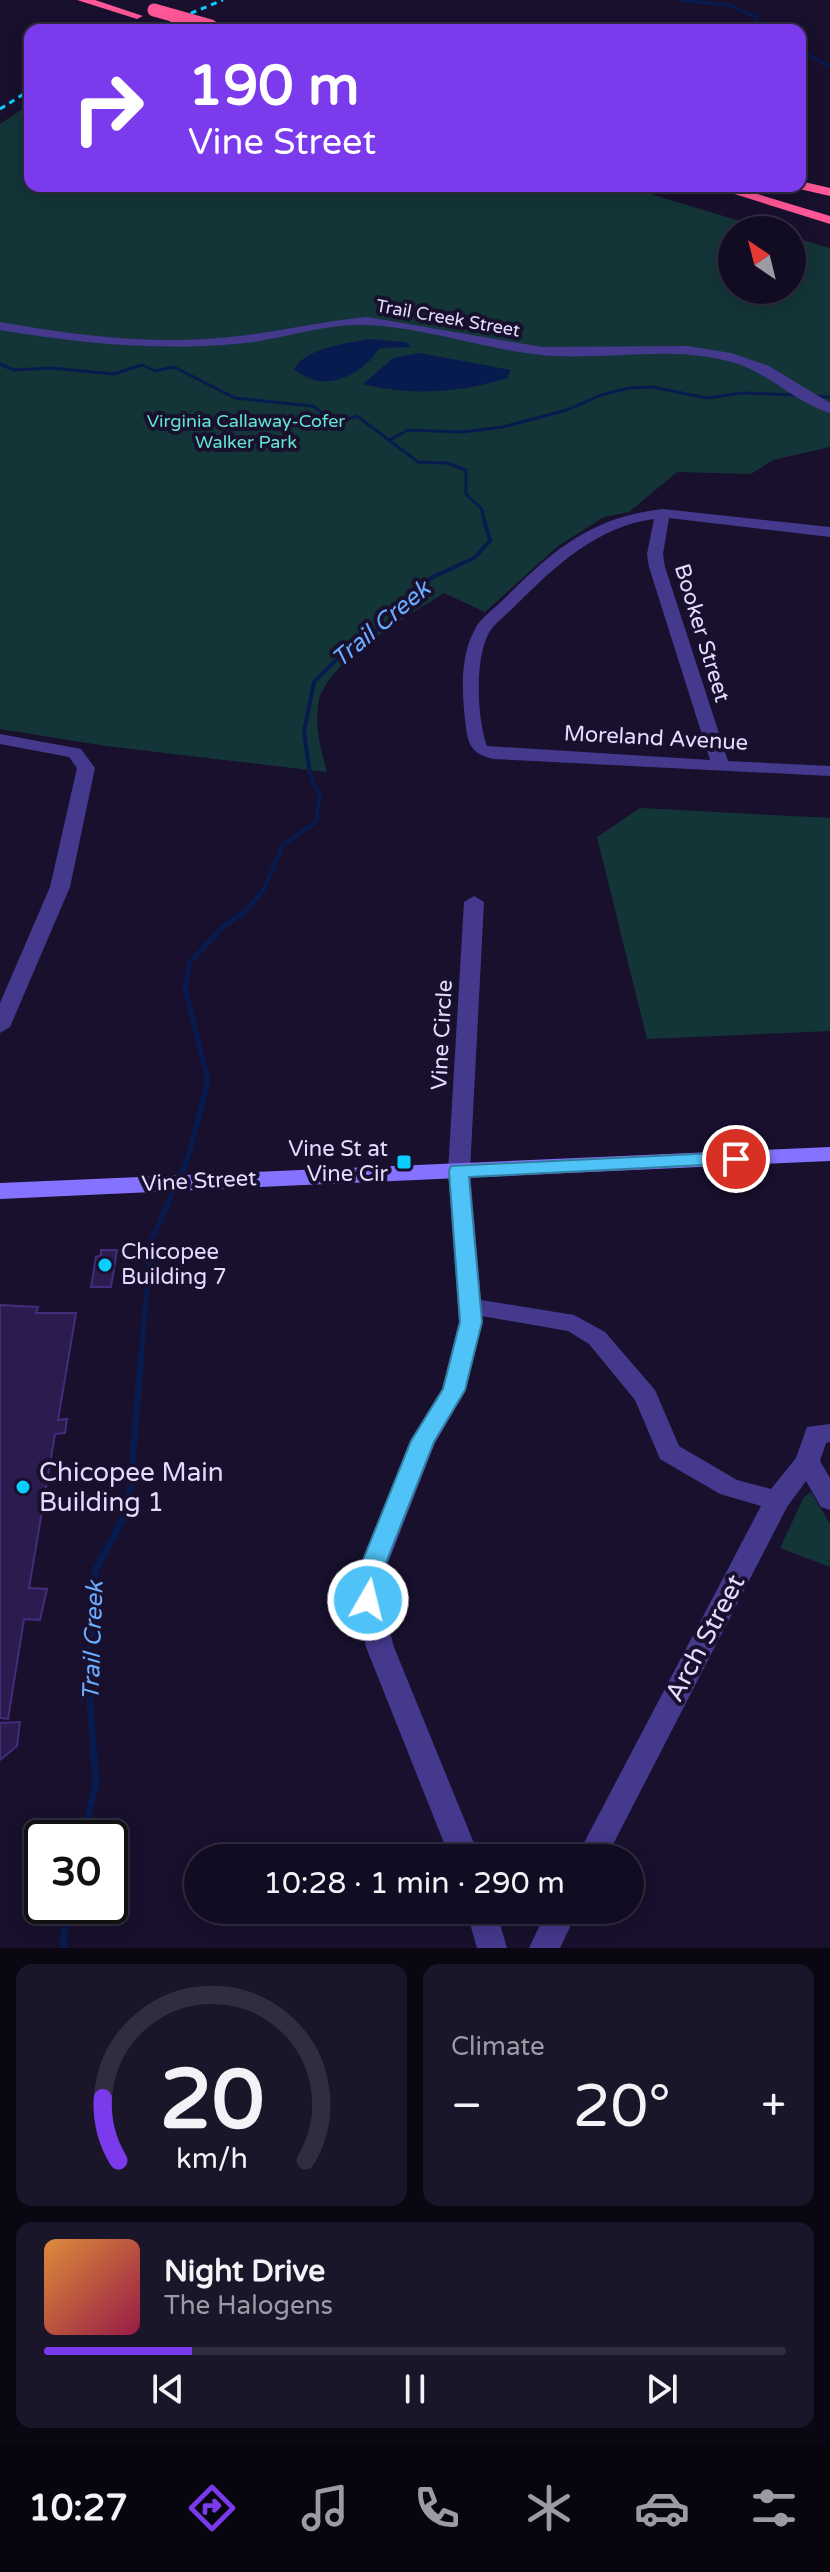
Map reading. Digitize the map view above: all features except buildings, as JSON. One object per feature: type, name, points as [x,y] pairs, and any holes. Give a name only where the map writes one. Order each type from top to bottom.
[{"type":"highway","points":[[71,0],[164,24]]},
{"type":"highway","points":[[83,0],[100,6]]},
{"type":"highway","points":[[119,0],[203,24]]},
{"type":"highway","points":[[806,186],[830,192]]},
{"type":"highway","points":[[736,192],[830,220]]},
{"type":"highway","points":[[784,192],[830,205]]},
{"type":"street","name":"Trail Creek Street","points":[[0,326],[76,339],[170,344],[239,340],[335,323],[382,322],[542,351],[662,349],[714,354],[744,361],[780,378],[830,409]]},
{"type":"street","points":[[663,513],[830,532]]},
{"type":"street","name":"Moreland Avenue","points":[[663,513],[631,517],[597,531],[546,566],[482,630],[472,662],[471,697],[477,745],[493,754],[830,771]]},
{"type":"street","name":"Booker Street","points":[[663,513],[655,554],[657,567],[721,765]]},
{"type":"street","points":[[0,739],[75,753],[86,768],[60,887],[0,1027]]},
{"type":"street","name":"Vine Circle","points":[[459,1844],[380,1647],[368,1600],[368,1581],[423,1441],[454,1390],[468,1335],[471,1307],[459,1171],[474,902]]},
{"type":"street","name":"Vine Street","points":[[0,1191],[830,1154]]},
{"type":"street","points":[[471,1307],[504,1310],[574,1324],[597,1338],[646,1396],[669,1452],[729,1487],[777,1501]]},
{"type":"street","name":"Arch Street","points":[[598,1844],[777,1501],[807,1461],[816,1434],[830,1433]]},
{"type":"street","points":[[807,1461],[830,1500]]},
{"type":"street","points":[[485,1924],[492,1948]]},
{"type":"street","points":[[544,1948],[556,1924]]},
{"type":"green space","name":"Virginia Callaway-Cofer Walker Park","points":[[24,108],[24,192],[644,192],[724,216],[718,216],[718,304],[806,304],[806,241],[830,248],[830,447],[773,460],[751,474],[677,472],[629,512],[604,517],[558,546],[485,612],[444,593],[410,614],[351,657],[324,689],[318,705],[317,722],[327,772],[106,746],[0,729],[0,124]]},
{"type":"green space","points":[[640,808],[830,818],[830,1031],[647,1039],[597,837]]},
{"type":"green space","points":[[811,1492],[830,1524],[830,1567],[780,1548],[804,1497]]},
{"type":"water","points":[[370,339],[406,342],[412,347],[381,348],[360,369],[332,381],[313,380],[294,369],[317,351]]},
{"type":"water","points":[[419,353],[511,370],[507,378],[454,390],[398,390],[363,384],[393,358]]},
{"type":"waterway","name":"Trail Creek","points":[[680,0],[729,5],[757,17],[758,24]]},
{"type":"waterway","name":"Trail Creek","points":[[806,53],[830,67]]},
{"type":"waterway","points":[[0,364],[14,370],[51,368],[114,374],[142,365],[155,371],[174,367],[235,398],[313,406],[328,417],[343,421],[357,416],[418,462],[447,463],[466,470],[466,494],[481,508],[485,522]]},
{"type":"waterway","name":"Trail Creek","points":[[391,439],[408,430],[462,432],[503,427],[567,410],[601,395],[629,388],[652,387],[707,398],[742,393],[797,395]]},
{"type":"waterway","name":"Trail Creek","points":[[815,396],[830,397]]},
{"type":"waterway","name":"Trail Creek","points":[[264,889],[283,845],[316,822],[320,796],[310,774],[304,732],[314,682],[347,649],[397,617],[412,592],[433,577],[474,558],[490,541],[484,520]]},
{"type":"waterway","name":"Trail Creek","points":[[141,1358],[151,1241],[187,1161],[208,1081],[185,988],[190,962],[223,927],[247,910],[264,889]]},
{"type":"waterway","name":"Trail Creek","points":[[87,1820],[96,1784],[88,1674],[95,1571],[129,1507],[141,1356]]},
{"type":"waterway","name":"Trail Creek","points":[[63,1948],[65,1924]]},
{"type":"railway","points":[[165,24],[223,0]]},
{"type":"railway","points":[[0,109],[24,94]]},
{"type":"place","name":"Vine St at Vine Cir","points":[[404,1162]]},
{"type":"place","name":"Chicopee Building 7","points":[[105,1265]]},
{"type":"place","name":"Chicopee Main Building 1","points":[[23,1487]]},
{"type":"route","points":[[368,1600],[368,1581],[375,1560],[423,1441],[454,1390],[471,1322],[459,1171],[736,1159]]}]
